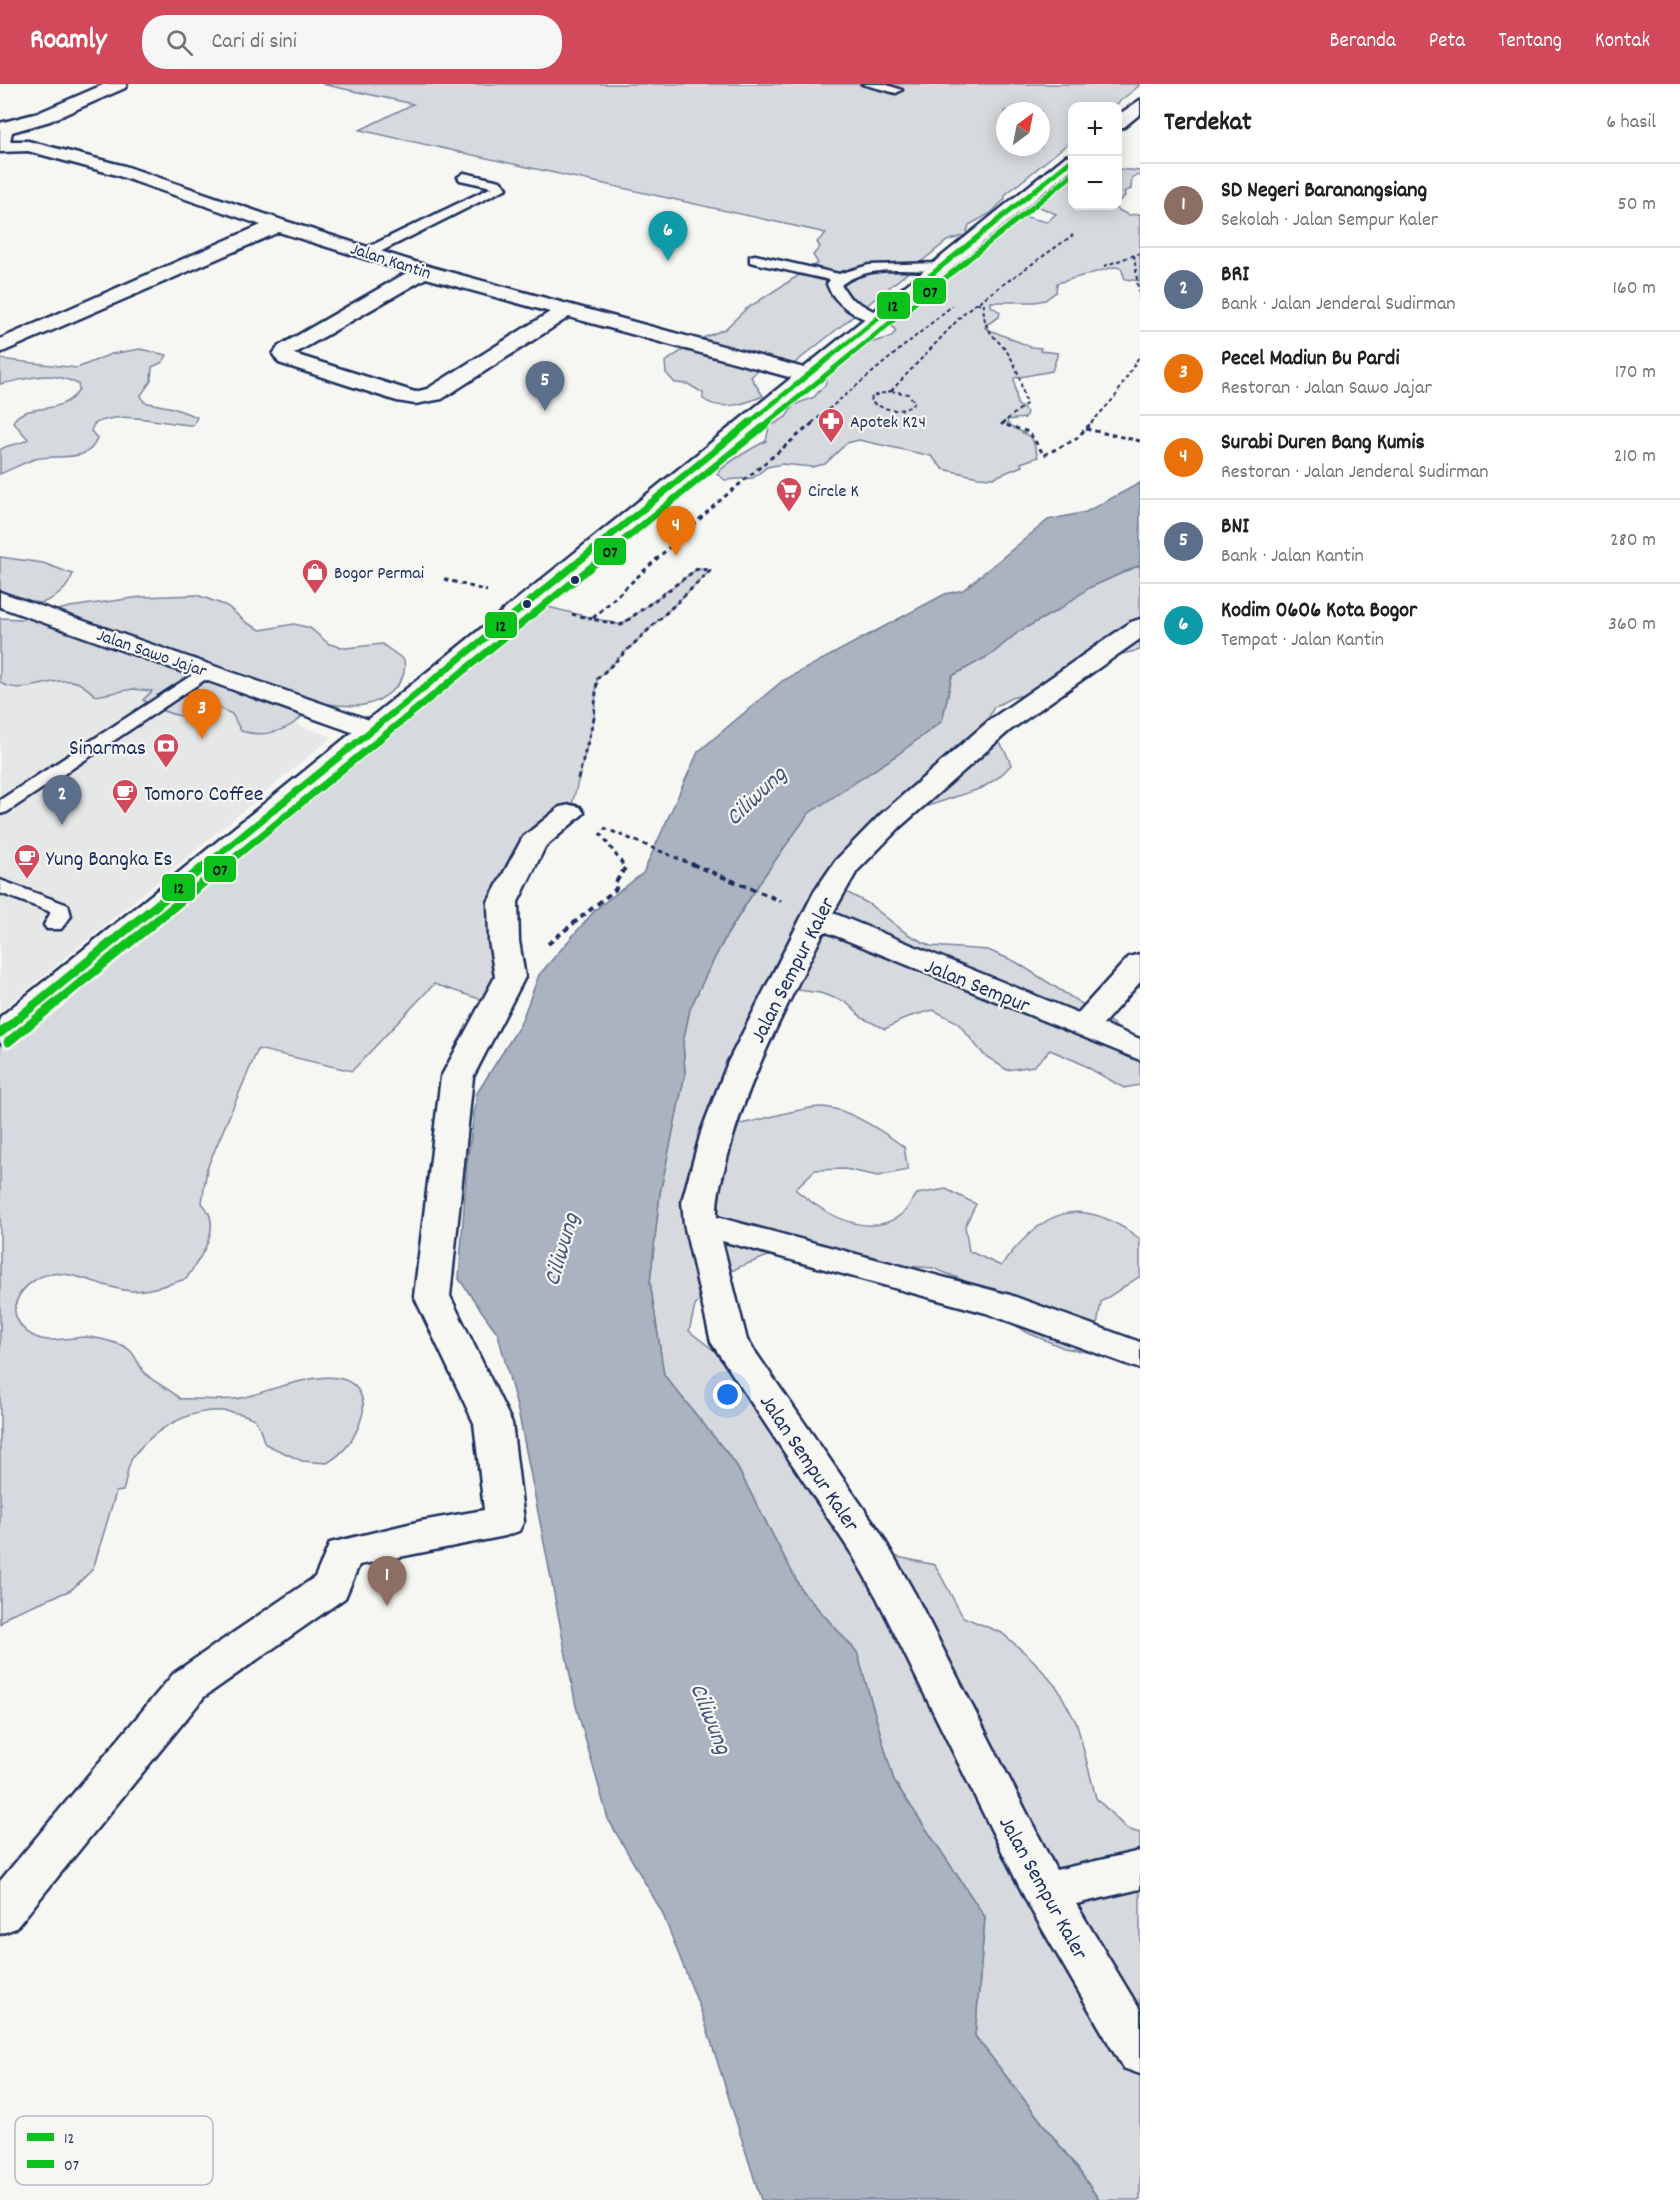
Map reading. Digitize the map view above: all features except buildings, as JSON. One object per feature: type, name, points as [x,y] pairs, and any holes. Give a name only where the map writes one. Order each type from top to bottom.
[{"type":"street","points":[[1,138],[119,84]]},
{"type":"street","points":[[1122,120],[1140,105]]},
{"type":"street","name":"Jalan Kantin","points":[[1,138],[119,170],[278,225],[424,271],[807,376]]},
{"type":"street","points":[[0,1033],[1068,163]]},
{"type":"street","points":[[0,347],[278,225]]},
{"type":"street","points":[[424,271],[286,350],[283,354],[285,359],[405,396],[425,397],[434,394],[565,311]]},
{"type":"street","name":"Jalan Sawo Jajar","points":[[0,599],[372,730]]},
{"type":"street","name":"Jalan Sempur Kaler","points":[[1140,627],[1000,725],[890,820],[804,911],[718,1129],[699,1201],[701,1224],[729,1342],[835,1497],[884,1574],[1045,1892],[1140,2053]]},
{"type":"street","points":[[0,1914],[189,1685],[331,1587],[344,1554],[421,1536],[505,1521],[493,1423],[432,1296],[457,1077],[510,977],[504,940],[504,902],[532,843],[581,818]]},
{"type":"street","name":"Jalan Sempur","points":[[804,911],[1140,1050]]},
{"type":"street","points":[[1083,1027],[1140,963]]},
{"type":"street","points":[[701,1224],[997,1304],[1140,1356]]},
{"type":"street","points":[[1045,1892],[1140,1870]]},
{"type":"lane","points":[[868,84],[896,90]]},
{"type":"lane","points":[[369,252],[469,201],[501,188],[464,177]]},
{"type":"lane","points":[[755,259],[839,278]]},
{"type":"lane","points":[[877,319],[849,304],[836,292],[834,284],[839,278],[862,270],[940,267]]},
{"type":"lane","points":[[0,808],[206,671]]},
{"type":"lane","points":[[0,886],[61,909],[61,916],[54,925]]},
{"type":"path","points":[[891,391],[912,396],[915,402],[912,407],[889,410],[871,402],[872,396],[891,391],[976,303],[1073,235]]},
{"type":"path","points":[[1104,266],[1140,253]]},
{"type":"path","points":[[1134,255],[1140,303]]},
{"type":"path","points":[[510,977],[616,888],[616,882],[626,868],[581,818],[597,679],[711,570],[697,569],[621,625],[592,619],[717,503],[961,299]]},
{"type":"path","points":[[976,303],[984,304],[981,318],[989,333],[1013,361],[1026,404],[1002,424],[1029,432],[1044,455],[1076,439],[1086,429],[1115,397],[1140,355]]},
{"type":"path","points":[[1086,429],[1140,441]]},
{"type":"path","points":[[581,818],[804,911]]},
{"type":"shaded area","points":[[322,84],[1140,84],[1119,102],[1068,102],[1068,143],[1005,195],[1005,199],[991,213],[969,225],[966,235],[947,241],[785,371],[758,364],[757,371],[751,377],[763,396],[748,402],[725,406],[703,399],[703,393],[688,384],[675,383],[666,373],[665,362],[698,340],[725,329],[746,309],[818,263],[813,255],[820,247],[817,242],[826,233],[360,130],[413,104]]},
{"type":"shaded area","points":[[1122,169],[1140,171],[1140,175],[1132,177],[1131,189],[1124,192],[1125,196],[1122,199]]},
{"type":"shaded area","points":[[1068,173],[1068,210],[1119,210],[1128,215],[1140,214],[1140,281],[1125,279],[1121,268],[1114,267],[1057,283],[1056,292],[1045,300],[991,302],[991,306],[1000,312],[999,317],[985,328],[1031,347],[1041,348],[1040,351],[1058,353],[1052,371],[1014,378],[1017,404],[1027,412],[1025,418],[1007,420],[1008,424],[1032,438],[1038,457],[993,478],[978,477],[943,469],[931,456],[859,440],[847,443],[825,464],[812,467],[782,464],[767,467],[753,478],[725,480],[717,474],[732,461],[766,441],[769,427],[786,417],[794,405],[814,397],[825,385],[830,367],[855,347],[891,337],[896,331],[891,325],[892,319],[899,315],[903,303],[938,297],[943,292],[939,273],[990,222],[1026,217],[1047,222],[1056,214],[1023,200]]},
{"type":"shaded area","points":[[140,349],[167,355],[163,362],[152,367],[151,381],[141,395],[144,402],[173,408],[197,417],[193,425],[130,417],[106,420],[94,424],[91,431],[97,438],[87,452],[79,455],[35,459],[0,474],[0,450],[28,439],[13,422],[18,416],[25,412],[62,404],[71,399],[79,390],[78,384],[67,379],[47,376],[0,384],[0,359],[77,368],[111,354]]},
{"type":"shaded area","points":[[0,557],[43,563],[73,574],[68,585],[53,598],[33,605],[0,607]]},
{"type":"shaded area","points":[[1140,565],[1140,650],[1105,658],[1035,692],[1011,698],[994,707],[987,721],[1011,765],[999,777],[982,788],[913,811],[837,876],[846,892],[869,904],[906,933],[930,946],[988,950],[1016,962],[1112,1023],[1140,1050],[1140,1085],[1124,1088],[1078,1062],[1050,1050],[1034,1066],[1007,1070],[984,1055],[957,1022],[933,1010],[908,1017],[885,1029],[862,1018],[846,1002],[820,993],[791,989],[775,998],[734,1125],[802,1109],[821,1107],[842,1111],[864,1121],[904,1147],[908,1170],[878,1176],[845,1169],[815,1170],[795,1189],[833,1215],[847,1221],[876,1225],[890,1221],[903,1213],[917,1194],[946,1189],[976,1204],[965,1226],[969,1251],[1001,1266],[1032,1231],[1048,1220],[1064,1214],[1081,1212],[1099,1216],[1118,1225],[1140,1239],[1140,1276],[1101,1302],[1097,1326],[1133,1342],[1140,1342],[1140,1364],[1132,1360],[1064,1348],[1028,1333],[1003,1318],[963,1280],[933,1268],[768,1256],[739,1267],[713,1282],[695,1306],[689,1331],[739,1370],[746,1398],[806,1477],[893,1556],[935,1565],[963,1617],[1002,1633],[1033,1660],[1058,1689],[1077,1724],[1096,1798],[1127,1829],[1140,1833],[1140,2200],[1099,2200],[1078,2169],[975,2036],[985,1917],[894,1781],[857,1652],[802,1591],[735,1463],[664,1375],[650,1282],[660,1193],[685,1074],[683,1042],[690,1009],[727,935],[762,879],[809,812],[897,755],[942,721],[952,676],[992,654],[1018,632],[1058,610],[1088,588]]},
{"type":"shaded area","points":[[697,569],[711,570],[597,679],[594,718],[570,813],[504,902],[495,1004],[434,984],[352,1071],[258,1049],[207,1168],[202,1203],[208,1212],[211,1232],[203,1252],[186,1279],[153,1289],[132,1291],[70,1275],[46,1275],[27,1286],[17,1300],[16,1316],[28,1333],[51,1340],[89,1337],[126,1347],[148,1376],[180,1399],[241,1398],[302,1380],[319,1378],[348,1381],[358,1390],[363,1406],[360,1424],[353,1437],[340,1454],[327,1463],[302,1461],[265,1444],[256,1421],[245,1415],[222,1411],[193,1414],[180,1419],[155,1435],[134,1455],[128,1467],[123,1491],[116,1492],[93,1569],[71,1590],[9,1615],[0,1624],[0,1033],[528,602],[621,625]]},
{"type":"shaded area","points":[[197,595],[227,606],[247,623],[261,630],[294,624],[310,628],[329,644],[346,648],[382,644],[404,660],[403,676],[394,689],[373,702],[354,706],[310,704],[305,713],[290,726],[261,734],[241,731],[232,714],[219,708],[199,715],[171,714],[143,700],[152,691],[133,689],[96,696],[76,682],[57,681],[17,688],[0,682],[0,618],[22,619],[70,607],[141,597]]},
{"type":"shaded area","points":[[0,618],[332,737],[0,1012]]},
{"type":"water","name":"Ciliwung","points":[[1140,483],[1140,565],[1089,588],[1058,610],[1018,632],[992,654],[952,676],[942,721],[897,755],[809,813],[762,879],[727,934],[690,1009],[683,1042],[685,1074],[660,1193],[650,1282],[664,1375],[735,1463],[802,1591],[857,1652],[894,1781],[985,1917],[975,2036],[1078,2169],[1099,2200],[761,2200],[703,2016],[662,1912],[608,1819],[576,1706],[519,1415],[498,1334],[459,1279],[467,1163],[477,1093],[520,1025],[539,975],[596,909],[643,873],[698,752],[782,681],[945,594],[963,590],[1048,520],[1086,512]]},
{"type":"transit line","name":"12","points":[[0,1033],[1068,163]]},
{"type":"transit line","name":"07","points":[[8,1042],[1068,178]]},
{"type":"place","name":"Kodim 0606 Kota Bogor","points":[[668,261]]},
{"type":"place","name":"BNI","points":[[545,411]]},
{"type":"place","name":"Apotek K24","points":[[831,444]]},
{"type":"place","name":"Circle K","points":[[789,513]]},
{"type":"place","name":"Surabi Duren Bang Kumis","points":[[676,556]]},
{"type":"place","name":"Bogor Permai","points":[[315,595]]},
{"type":"place","name":"Pecel Madiun Bu Pardi","points":[[202,739]]},
{"type":"place","name":"Sinarmas","points":[[166,769]]},
{"type":"place","name":"Tomoro Coffee","points":[[125,815]]},
{"type":"place","name":"BRI","points":[[62,825]]},
{"type":"place","name":"Yung Bangka Es","points":[[27,880]]},
{"type":"place","name":"SD Negeri Baranangsiang","points":[[387,1606]]}]
